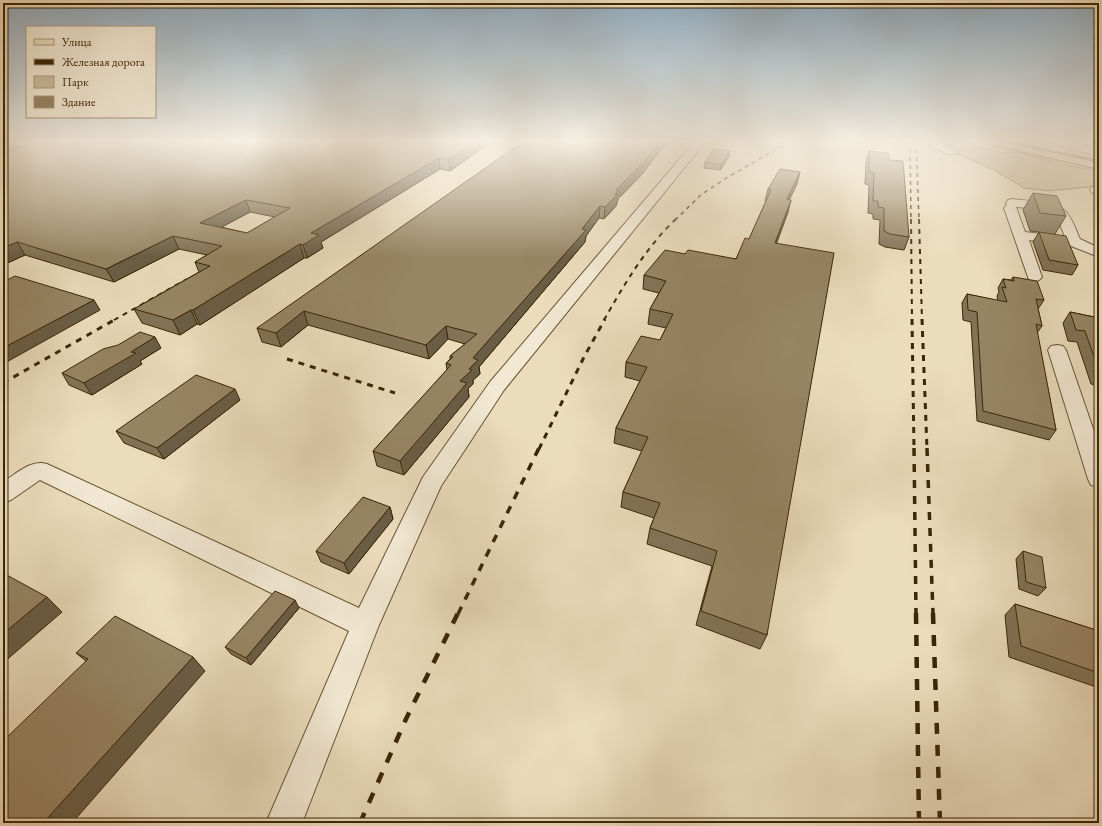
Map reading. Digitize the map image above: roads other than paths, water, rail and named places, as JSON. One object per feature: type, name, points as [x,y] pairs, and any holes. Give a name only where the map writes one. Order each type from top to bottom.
[{"type":"street","points":[[284,823],[365,625],[431,483],[497,386],[670,180]]},
{"type":"street","points":[[1034,277],[1011,205],[1049,208],[1058,211],[1061,214],[1074,242]]},
{"type":"street","points":[[1020,235],[1074,242],[1099,253]]},
{"type":"street","points":[[1057,350],[1099,479]]},
{"type":"street","points":[[3,494],[39,470],[365,625]]},
{"type":"railway","points":[[675,220],[702,194],[724,180]]},
{"type":"railway","points":[[910,180],[911,220]]},
{"type":"railway","points":[[917,180],[919,220]]},
{"type":"railway","points":[[911,219],[912,320]]},
{"type":"railway","points":[[919,219],[922,320]]},
{"type":"railway","points":[[604,320],[645,254],[675,220]]},
{"type":"railway","points":[[114,320],[187,279]]},
{"type":"railway","points":[[3,383],[116,319]]},
{"type":"railway","points":[[539,449],[584,357],[605,319]]},
{"type":"railway","points":[[912,319],[914,449]]},
{"type":"railway","points":[[922,319],[927,449]]},
{"type":"railway","points":[[287,359],[395,393]]},
{"type":"railway","points":[[458,614],[539,448]]},
{"type":"railway","points":[[914,448],[916,614]]},
{"type":"railway","points":[[927,448],[933,614]]},
{"type":"railway","points":[[360,823],[406,719],[458,613]]},
{"type":"railway","points":[[916,613],[919,823]]},
{"type":"railway","points":[[933,613],[940,823]]}]
